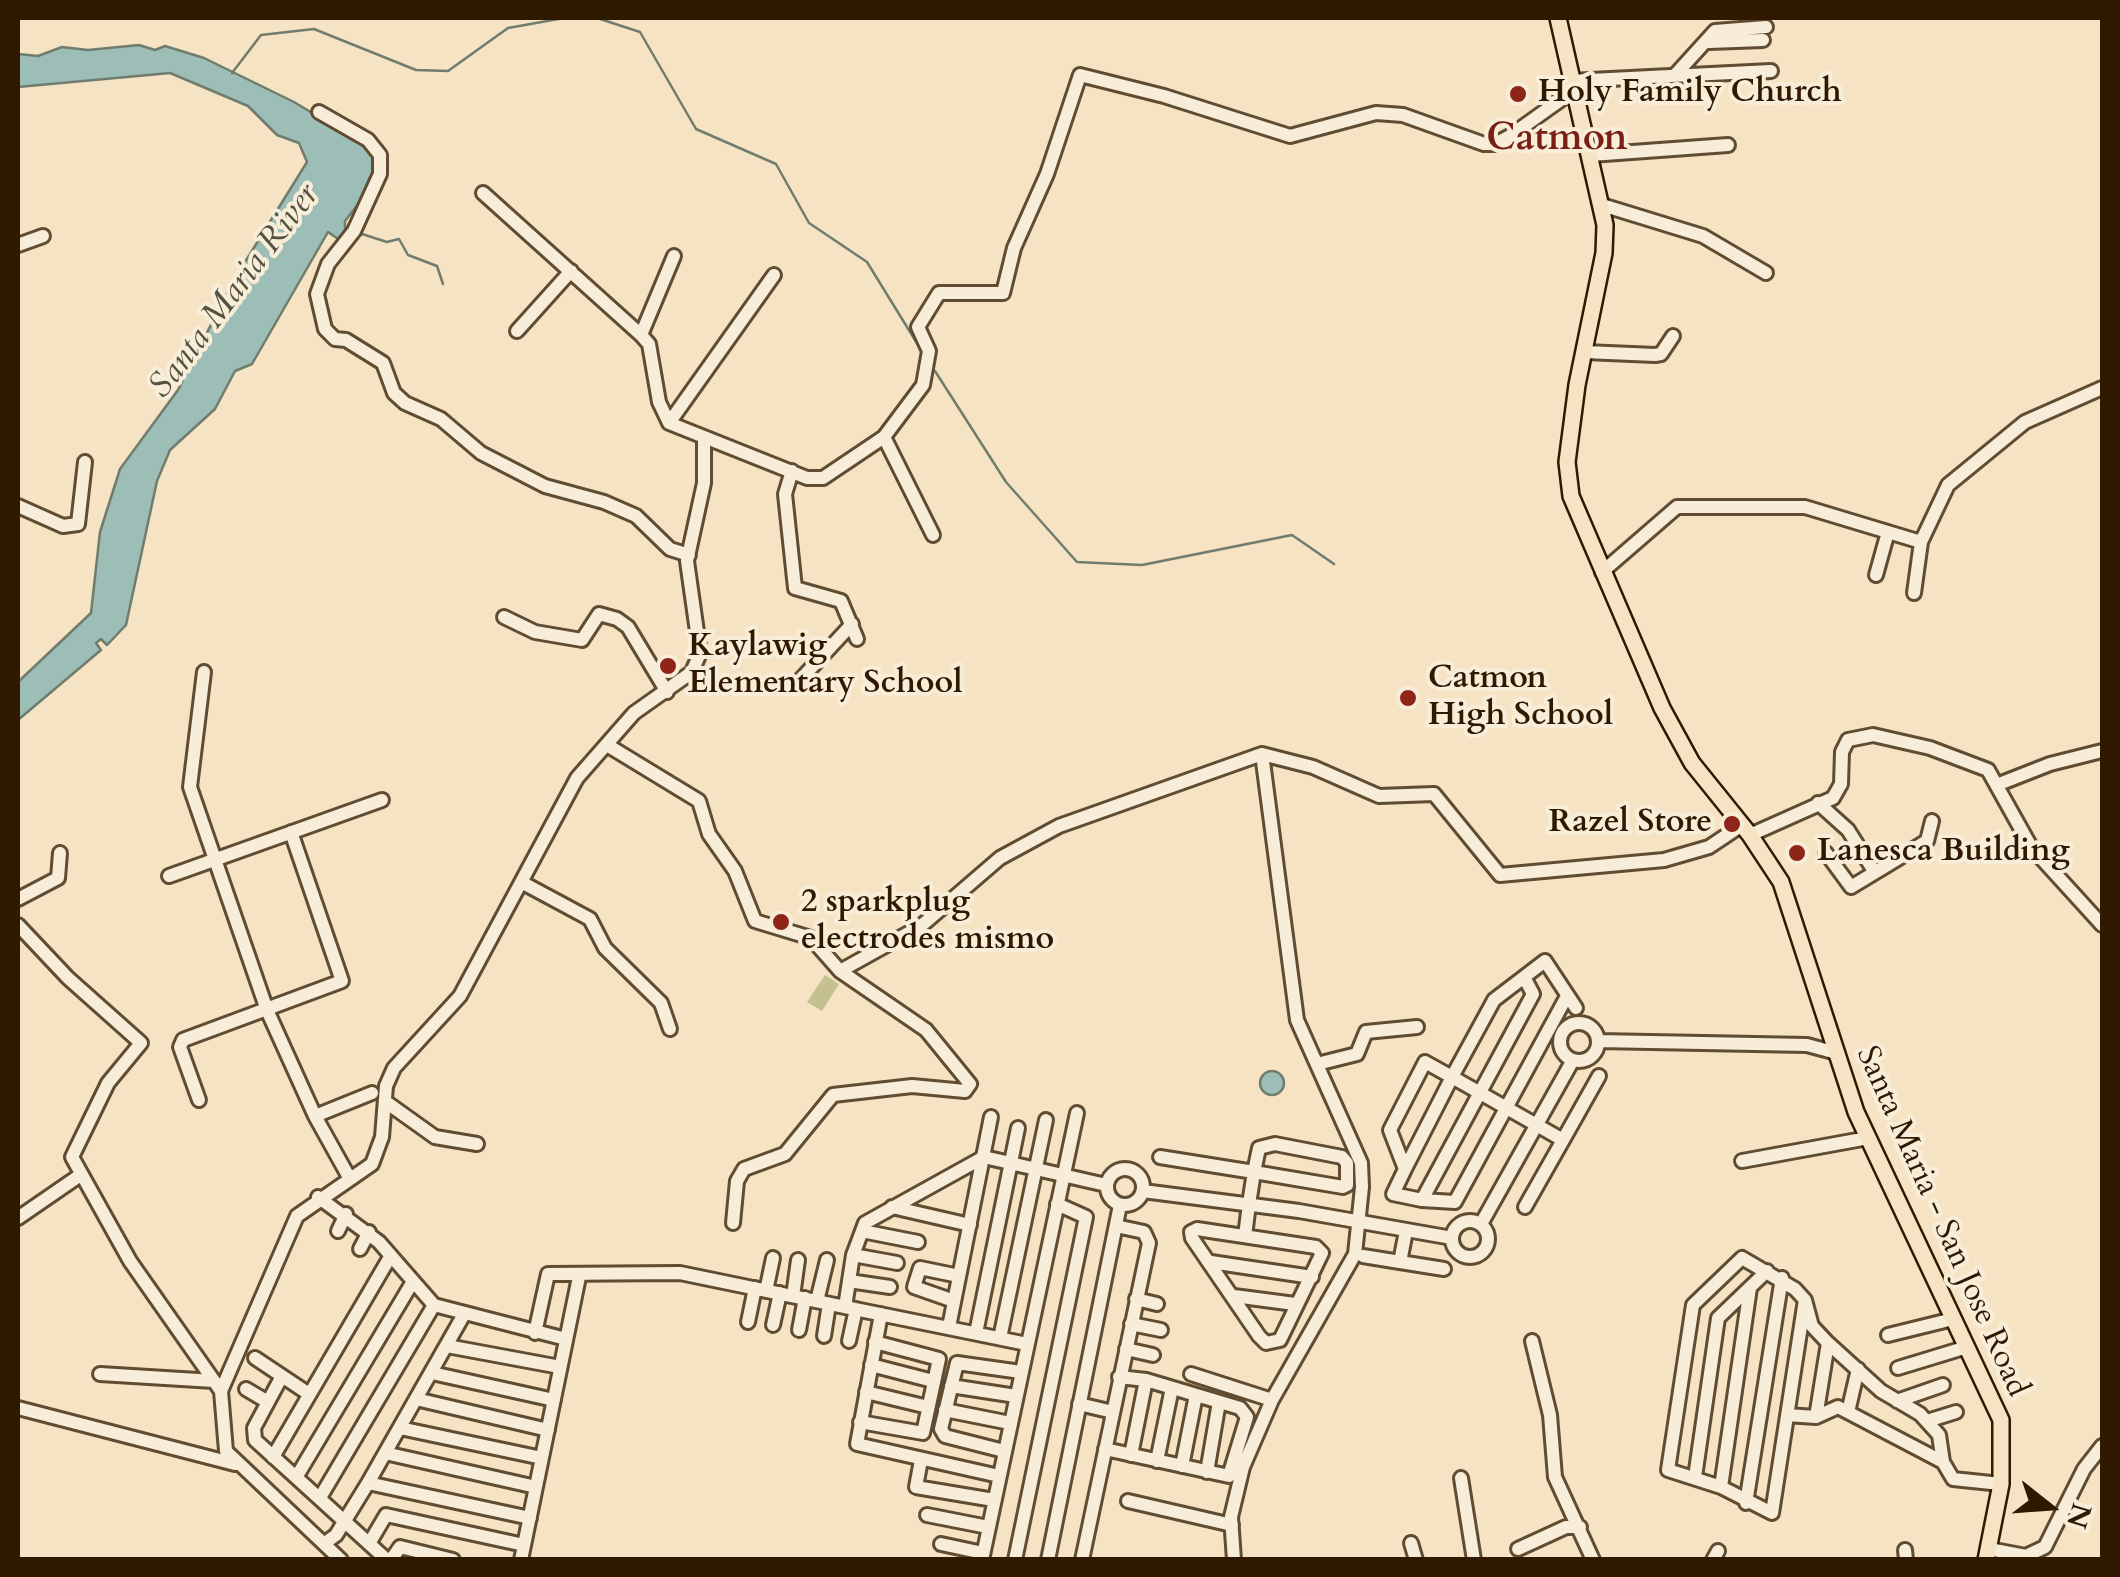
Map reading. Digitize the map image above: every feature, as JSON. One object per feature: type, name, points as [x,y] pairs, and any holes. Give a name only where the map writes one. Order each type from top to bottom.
[{"type":"main road","name":"Santa Maria - San Jose Road","points":[[1558,18],[1602,205],[1604,253],[1567,462],[1572,496],[1662,708],[1692,763],[1746,830],[1781,882],[1833,1052],[1868,1138],[2001,1420],[2001,1484],[1988,1554]]},
{"type":"street","points":[[1676,74],[1709,42],[1764,34]]},
{"type":"street","points":[[483,193],[642,335],[648,344],[659,402],[669,423],[792,471],[823,478],[884,437],[924,385],[929,351],[918,327],[939,292],[1003,293],[1014,248],[1047,174],[1080,75],[1164,96],[1290,136],[1376,113],[1403,115],[1484,144],[1495,144],[1571,86],[1676,74],[1771,71]]},
{"type":"street","points":[[319,112],[368,140],[380,155],[380,174],[354,231],[328,264],[317,294],[325,328],[335,338],[346,340],[383,363],[394,393],[405,404],[442,419],[481,453],[546,486],[604,502],[636,516],[670,549],[689,555]]},
{"type":"street","points":[[1591,155],[1728,146]]},
{"type":"street","points":[[1602,205],[1702,236],[1766,273]]},
{"type":"street","points":[[18,245],[43,236]]},
{"type":"street","points":[[642,335],[674,256]]},
{"type":"street","points":[[517,331],[572,272]]},
{"type":"street","points":[[669,423],[718,361],[774,275]]},
{"type":"street","points":[[1585,352],[1662,354],[1673,336]]},
{"type":"street","points":[[1914,593],[1921,542],[1948,485],[2025,422],[2102,388]]},
{"type":"street","points":[[884,437],[933,536]]},
{"type":"street","points":[[218,1386],[297,1216],[372,1164],[382,1137],[394,1068],[460,996],[577,778],[634,714],[692,672],[700,653],[687,578],[704,483],[704,439]]},
{"type":"street","points":[[18,506],[63,526],[78,524],[85,462]]},
{"type":"street","points":[[792,471],[785,494],[795,588],[841,602],[857,639]]},
{"type":"street","points":[[1602,572],[1677,508],[1805,506],[1921,542]]},
{"type":"street","points":[[1876,575],[1888,532]]},
{"type":"street","points":[[504,617],[535,632],[582,640],[599,614],[617,619],[628,627],[666,692]]},
{"type":"street","points":[[801,679],[852,624]]},
{"type":"street","points":[[204,672],[190,787],[267,1010],[315,1116],[350,1178]]},
{"type":"street","points":[[840,970],[921,926],[1000,858],[1059,826],[1262,754],[1313,767],[1379,796],[1434,794],[1500,875],[1664,860],[1710,847],[1833,798],[1841,784],[1842,752],[1848,740],[1873,736],[1930,748],[1988,770],[2000,784],[2031,847],[2102,925]]},
{"type":"street","points":[[607,745],[699,800],[709,834],[735,871],[754,921],[811,938],[840,970],[926,1030],[970,1084],[965,1092],[912,1086],[833,1095],[785,1154],[744,1169],[737,1181],[733,1224]]},
{"type":"street","points":[[2000,784],[2050,764],[2102,752]]},
{"type":"street","points":[[1234,1560],[1232,1525],[1243,1467],[1272,1400],[1355,1254],[1361,1163],[1297,1020],[1262,754]]},
{"type":"street","points":[[169,876],[382,800]]},
{"type":"street","points":[[1818,804],[1848,830],[1874,871]]},
{"type":"street","points":[[1826,853],[1848,886],[1927,841],[1932,821]]},
{"type":"street","points":[[198,1100],[180,1042],[339,984],[343,978],[291,832]]},
{"type":"street","points":[[18,899],[58,878],[60,853]]},
{"type":"street","points":[[523,882],[590,919],[606,948],[662,1003],[670,1029]]},
{"type":"street","points":[[18,925],[68,978],[142,1043],[108,1083],[72,1153],[79,1176],[130,1261],[218,1386],[224,1445],[236,1464],[341,1560]]},
{"type":"street","points":[[1548,961],[1571,1002],[1506,1108],[1455,1202],[1395,1196],[1404,1169],[1494,1000],[1524,977],[1548,961]]},
{"type":"street","points":[[1422,1200],[1533,994],[1524,977]]},
{"type":"street","points":[[1571,1024],[1589,1026],[1598,1041],[1590,1057],[1573,1060],[1565,1055],[1560,1038],[1571,1024]]},
{"type":"street","points":[[1317,1064],[1357,1054],[1366,1032],[1417,1027]]},
{"type":"street","points":[[1807,1045],[1827,1032]]},
{"type":"street","points":[[1598,1041],[1807,1045],[1833,1052]]},
{"type":"street","points":[[1481,1224],[1573,1060]]},
{"type":"street","points":[[1404,1169],[1390,1130],[1425,1062],[1563,1140]]},
{"type":"street","points":[[1525,1206],[1599,1076]]},
{"type":"street","points":[[315,1116],[372,1093]]},
{"type":"street","points":[[386,1102],[435,1137],[478,1144]]},
{"type":"street","points":[[941,1544],[982,1556],[1077,1114]]},
{"type":"street","points":[[949,1327],[992,1117]]},
{"type":"street","points":[[1000,1338],[1046,1120]]},
{"type":"street","points":[[976,1333],[1018,1128]]},
{"type":"street","points":[[1742,1161],[1868,1138]]},
{"type":"street","points":[[1160,1157],[1254,1172],[1343,1188],[1347,1185],[1348,1168],[1342,1157],[1264,1144],[1254,1172],[1245,1236]]},
{"type":"street","points":[[849,1341],[849,1280],[854,1255],[865,1223],[892,1206],[984,1156],[1106,1185]]},
{"type":"street","points":[[1132,1169],[1139,1174],[1143,1191],[1134,1203],[1120,1205],[1107,1194],[1106,1185],[1115,1171],[1132,1169]]},
{"type":"street","points":[[18,1218],[79,1176]]},
{"type":"street","points":[[1143,1191],[1452,1238]]},
{"type":"street","points":[[318,1198],[369,1232],[434,1305],[464,1316],[566,1339]]},
{"type":"street","points":[[1015,1560],[1086,1217],[1077,1209],[1057,1204]]},
{"type":"street","points":[[1048,1560],[1120,1205]]},
{"type":"street","points":[[892,1206],[970,1226]]},
{"type":"street","points":[[338,1231],[346,1214]]},
{"type":"street","points":[[1466,1221],[1481,1224],[1489,1238],[1482,1253],[1474,1257],[1459,1253],[1452,1238],[1466,1221]]},
{"type":"street","points":[[1082,1560],[1148,1237],[1116,1226]]},
{"type":"street","points":[[1192,1229],[1316,1247],[1321,1261],[1280,1340],[1266,1343],[1211,1262],[1192,1238],[1192,1229]]},
{"type":"street","points":[[862,1231],[918,1242]]},
{"type":"street","points":[[1400,1262],[1406,1231]]},
{"type":"street","points":[[360,1249],[369,1232]]},
{"type":"street","points":[[854,1255],[897,1262]]},
{"type":"street","points":[[273,1457],[390,1256]]},
{"type":"street","points":[[1363,1256],[1444,1270]]},
{"type":"street","points":[[773,1258],[792,1296],[824,1336]]},
{"type":"street","points":[[1805,1300],[1772,1513],[1722,1488],[1668,1470],[1693,1305],[1742,1258],[1782,1278],[1805,1300],[1812,1326],[1828,1343],[1927,1421],[1939,1435],[1943,1462],[1953,1479],[2001,1484]]},
{"type":"street","points":[[798,1260],[792,1296],[799,1330]]},
{"type":"street","points":[[773,1325],[792,1296],[827,1260]]},
{"type":"street","points":[[1211,1262],[1312,1277]]},
{"type":"street","points":[[954,1301],[914,1288],[920,1268],[959,1276]]},
{"type":"street","points":[[1694,1477],[1718,1318],[1768,1271]]},
{"type":"street","points":[[535,1333],[548,1274],[578,1277],[680,1272],[1027,1344]]},
{"type":"street","points":[[370,1542],[380,1520],[388,1516],[523,1552],[578,1277]]},
{"type":"street","points":[[1746,1503],[1782,1278]]},
{"type":"street","points":[[849,1280],[890,1287]]},
{"type":"street","points":[[297,1476],[412,1283]]},
{"type":"street","points":[[1722,1488],[1750,1288]]},
{"type":"street","points":[[748,1322],[792,1296]]},
{"type":"street","points":[[1234,1296],[1296,1304]]},
{"type":"street","points":[[1136,1298],[1157,1304]]},
{"type":"street","points":[[321,1496],[434,1305]]},
{"type":"street","points":[[881,1314],[860,1422],[860,1446],[999,1476]]},
{"type":"street","points":[[325,1544],[368,1483],[464,1316]]},
{"type":"street","points":[[1888,1335],[1953,1319]]},
{"type":"street","points":[[1131,1324],[1161,1330]]},
{"type":"street","points":[[1532,1341],[1550,1415],[1555,1477],[1593,1560]]},
{"type":"street","points":[[860,1422],[923,1433],[939,1356],[875,1342]]},
{"type":"street","points":[[1816,1416],[1828,1343]]},
{"type":"street","points":[[447,1346],[560,1368]]},
{"type":"street","points":[[1898,1368],[1966,1347]]},
{"type":"street","points":[[1126,1349],[1153,1355]]},
{"type":"street","points":[[256,1358],[309,1394]]},
{"type":"street","points":[[1004,1451],[945,1436],[942,1429],[950,1386],[957,1363],[1021,1372]]},
{"type":"street","points":[[871,1365],[933,1381]]},
{"type":"street","points":[[1848,1412],[1858,1369]]},
{"type":"street","points":[[432,1373],[554,1400]]},
{"type":"street","points":[[100,1374],[218,1386]]},
{"type":"street","points":[[1191,1374],[1272,1400]]},
{"type":"street","points":[[282,1376],[254,1434],[259,1446],[321,1496],[389,1560],[400,1547],[453,1560]]},
{"type":"street","points":[[1104,1450],[1229,1476],[1247,1417],[1247,1412],[1196,1394],[1119,1376]]},
{"type":"street","points":[[1131,1456],[1146,1380]]},
{"type":"street","points":[[950,1386],[1016,1396]]},
{"type":"street","points":[[1897,1401],[1944,1386]]},
{"type":"street","points":[[1157,1461],[1172,1388]]},
{"type":"street","points":[[246,1389],[268,1402]]},
{"type":"street","points":[[866,1392],[928,1408]]},
{"type":"street","points":[[1182,1466],[1196,1394]]},
{"type":"street","points":[[416,1399],[548,1430]]},
{"type":"street","points":[[1207,1472],[1219,1402]]},
{"type":"street","points":[[1078,1404],[1112,1412]]},
{"type":"street","points":[[18,1408],[236,1464]]},
{"type":"street","points":[[1787,1415],[1816,1416],[1830,1408],[1848,1412],[1943,1462]]},
{"type":"street","points":[[946,1410],[1010,1423]]},
{"type":"street","points":[[1927,1421],[1956,1412]]},
{"type":"street","points":[[400,1428],[542,1458]]},
{"type":"street","points":[[1922,1450],[1924,1436],[1939,1435]]},
{"type":"street","points":[[1988,1554],[2026,1556],[2046,1548],[2084,1469],[2102,1446]]},
{"type":"street","points":[[384,1454],[536,1487]]},
{"type":"street","points":[[921,1460],[916,1486],[994,1500]]},
{"type":"street","points":[[1461,1478],[1474,1560]]},
{"type":"street","points":[[368,1483],[530,1518]]},
{"type":"street","points":[[1128,1502],[1232,1525]]},
{"type":"street","points":[[926,1515],[988,1527]]},
{"type":"street","points":[[1518,1549],[1566,1527],[1580,1527]]},
{"type":"street","points":[[1410,1543],[1416,1560]]},
{"type":"shaded area","points":[[825,975],[839,984],[822,1011],[807,1002]]},
{"type":"water","name":"Santa Maria River","points":[[139,45],[155,50],[165,46],[204,58],[294,102],[354,138],[373,153],[376,165],[366,194],[345,221],[345,236],[341,241],[328,232],[252,364],[235,371],[215,409],[170,450],[157,481],[126,625],[107,645],[101,639],[96,643],[101,650],[18,720],[18,682],[91,613],[100,532],[120,469],[178,390],[232,283],[307,162],[299,143],[277,135],[248,106],[170,73],[18,87],[18,54],[38,56],[62,47],[88,50]]},
{"type":"water","points":[[1272,1071],[1281,1074],[1281,1092],[1272,1095],[1263,1092],[1260,1083],[1263,1074]]},
{"type":"waterway","points":[[232,73],[261,35],[314,29],[416,70],[448,71],[508,28],[564,18]]},
{"type":"waterway","points":[[597,18],[640,32],[696,129],[776,164],[809,223],[867,262],[923,353]]},
{"type":"waterway","points":[[359,233],[387,242],[399,239],[408,255],[437,266],[443,284]]},
{"type":"waterway","points":[[935,371],[1006,482],[1077,562],[1142,565],[1292,535],[1334,564]]},
{"type":"place","name":"Holy Family Church","points":[[1518,94]]},
{"type":"place","name":"Kaylawig Elementary School","points":[[668,666]]},
{"type":"place","name":"Catmon High School","points":[[1408,698]]},
{"type":"place","name":"Razel Store","points":[[1732,824]]},
{"type":"place","name":"Lanesca Building","points":[[1797,853]]},
{"type":"place","name":"2 sparkplug electrodes mismo","points":[[781,922]]},
{"type":"district","name":"Catmon","points":[[1557,140]]}]
